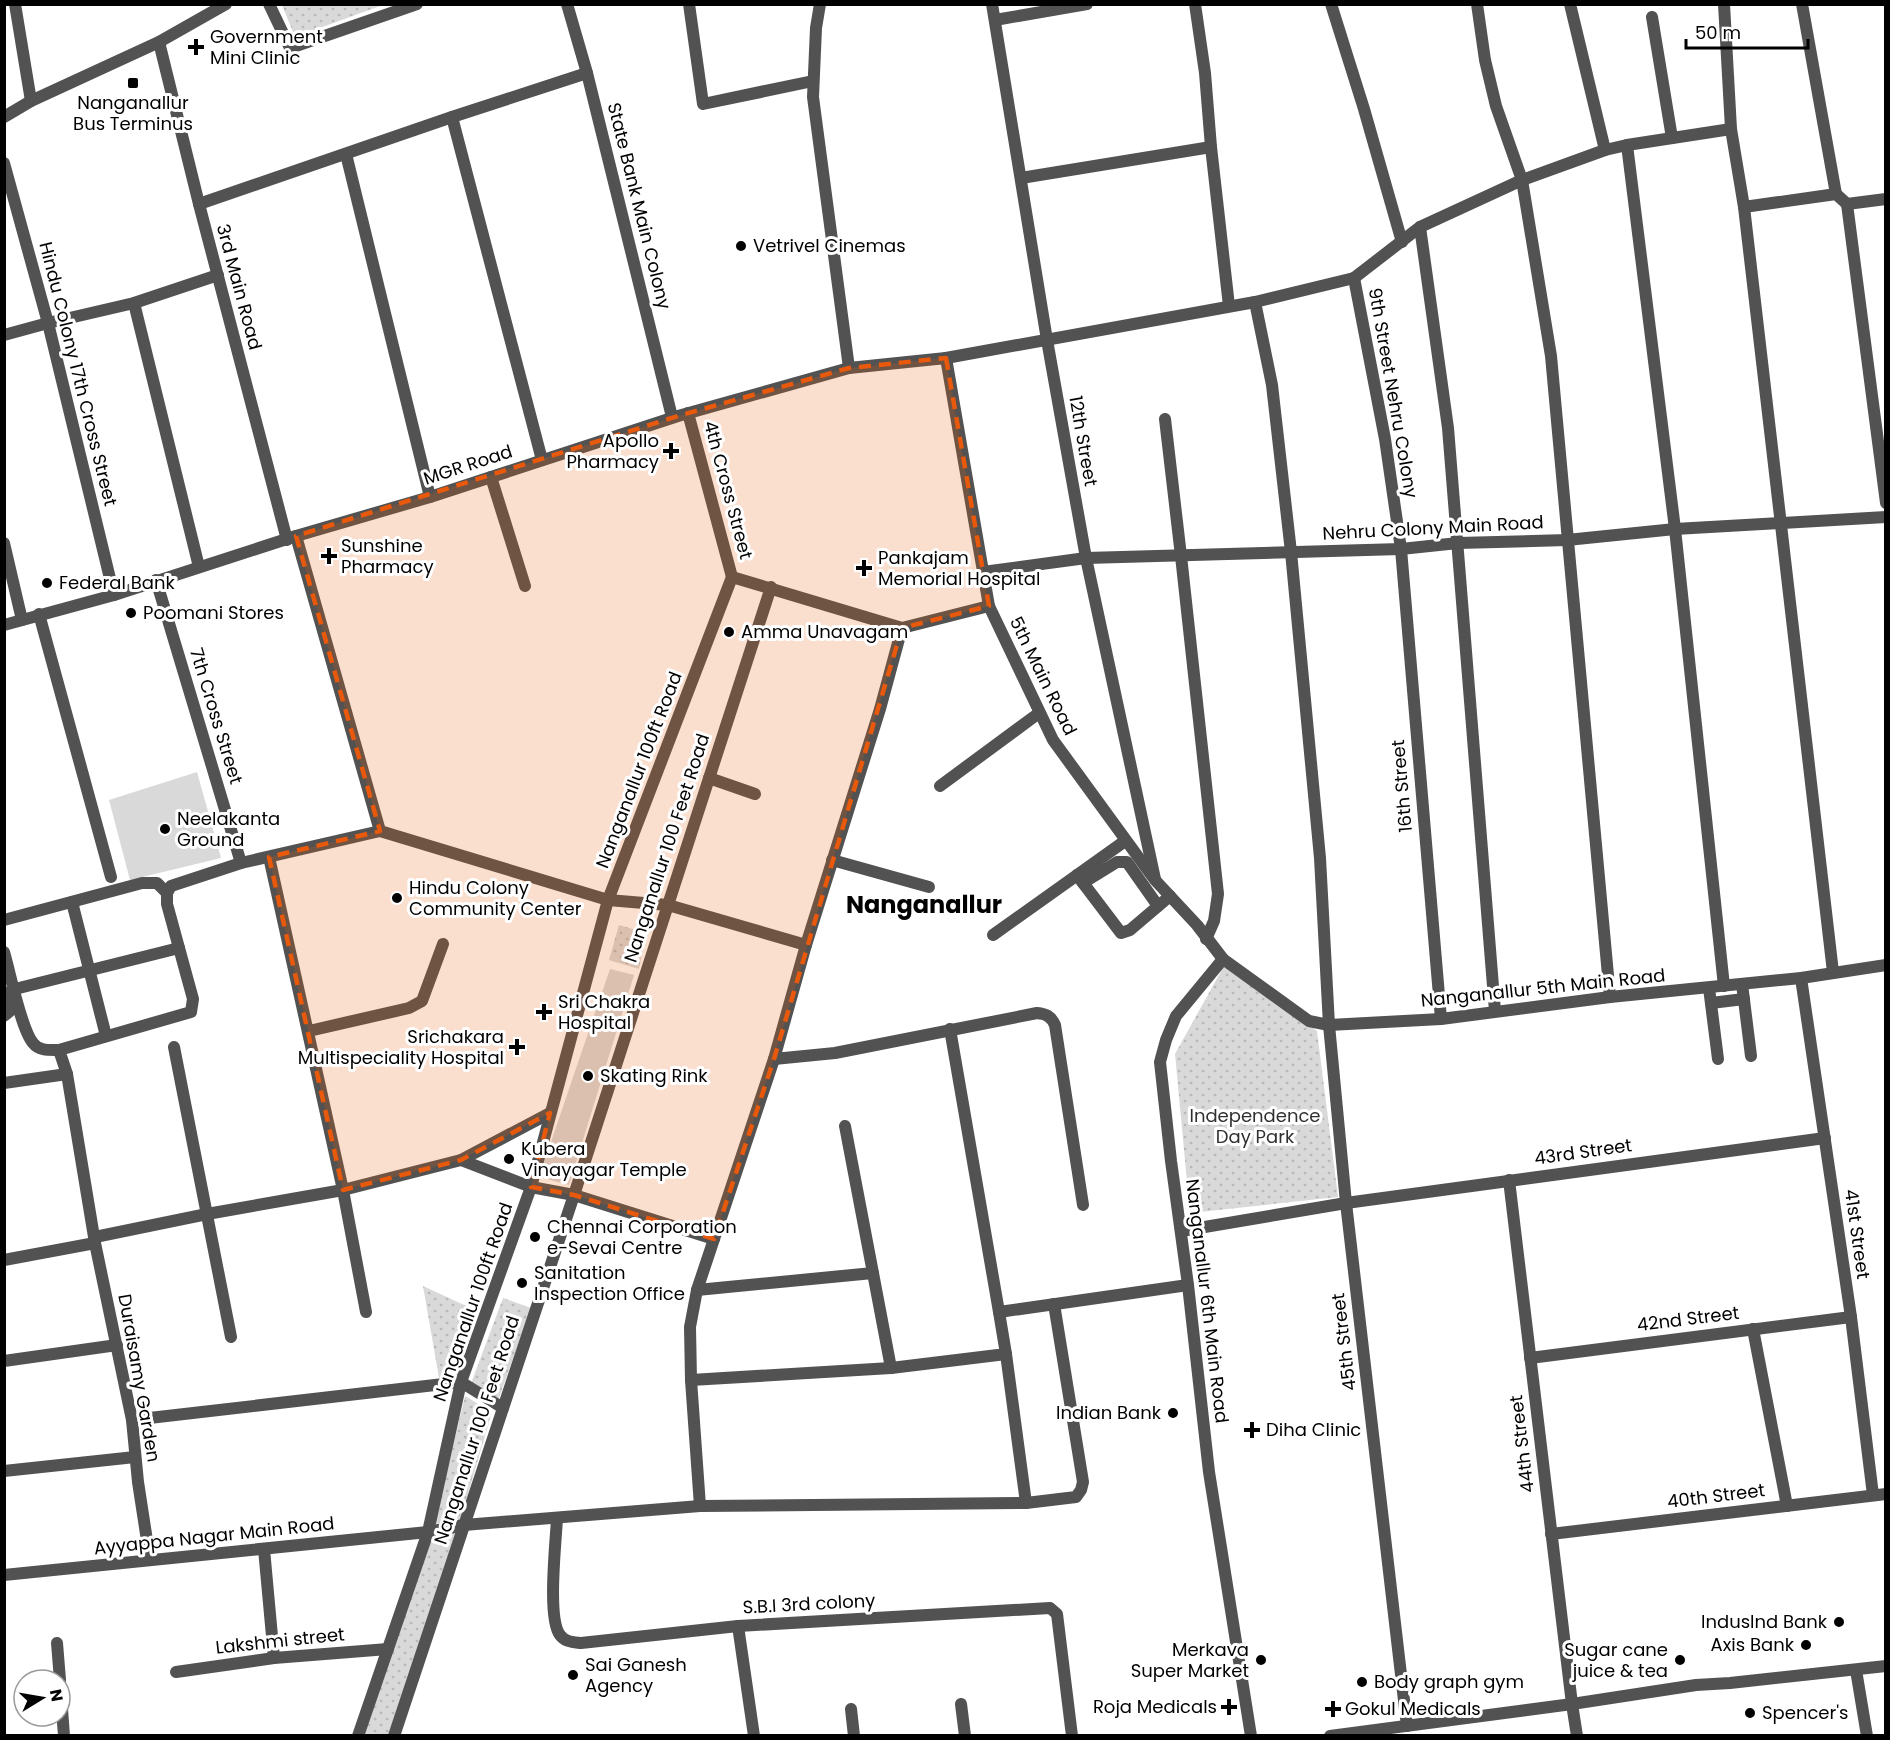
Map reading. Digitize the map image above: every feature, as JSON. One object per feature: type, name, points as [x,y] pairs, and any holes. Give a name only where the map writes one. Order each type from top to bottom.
[{"type":"street","points":[[15,4],[31,101]]},
{"type":"street","points":[[4,117],[31,101],[159,42],[226,4]]},
{"type":"street","points":[[270,4],[290,48],[417,4]]},
{"type":"street","name":"State Bank Main Colony","points":[[567,4],[587,73],[672,417]]},
{"type":"street","points":[[689,4],[703,104],[813,81]]},
{"type":"street","points":[[820,4],[816,28],[813,96],[849,368]]},
{"type":"street","name":"12th Street","points":[[992,4],[1047,340],[1086,558],[1155,880]]},
{"type":"street","points":[[995,20],[1087,4]]},
{"type":"street","points":[[1195,4],[1205,73],[1229,306]]},
{"type":"street","points":[[1331,4],[1402,242]]},
{"type":"street","points":[[1477,4],[1485,60],[1496,106],[1522,180],[1551,356],[1610,997]]},
{"type":"street","points":[[1570,4],[1605,150]]},
{"type":"street","points":[[1724,4],[1731,129],[1744,207],[1783,523],[1833,972]]},
{"type":"street","points":[[1802,4],[1836,194],[1847,204],[1886,503]]},
{"type":"street","points":[[1652,17],[1672,138]]},
{"type":"street","name":"3rd Main Road","points":[[159,42],[218,275],[292,538],[380,831]]},
{"type":"street","points":[[199,204],[587,73]]},
{"type":"street","points":[[452,117],[542,460]]},
{"type":"street","points":[[1354,278],[1420,228],[1522,180],[1605,150],[1731,129]]},
{"type":"street","points":[[1627,145],[1675,529],[1724,986]]},
{"type":"street","points":[[1021,178],[1211,147]]},
{"type":"street","points":[[346,154],[430,497]]},
{"type":"street","name":"Hindu Colony 17th Cross Street","points":[[4,163],[48,323],[114,595]]},
{"type":"street","points":[[1744,207],[1836,194]]},
{"type":"street","points":[[1847,204],[1886,199]]},
{"type":"street","points":[[1420,228],[1448,428],[1495,1011]]},
{"type":"street","points":[[4,335],[134,303],[218,275]]},
{"type":"street","name":"MGR Road","points":[[4,624],[114,595],[156,580],[430,497],[672,417],[849,368],[946,358],[1047,340],[1255,302],[1354,278]]},
{"type":"street","name":"9th Street Nehru Colony","points":[[1354,278],[1385,439],[1401,549]]},
{"type":"street","name":"45th Street","points":[[1255,302],[1272,385],[1292,552],[1320,858],[1329,1025],[1346,1203],[1407,1726]]},
{"type":"street","points":[[134,303],[199,567]]},
{"type":"street","name":"5th Main Road","points":[[946,358],[989,606],[1053,740],[1155,880],[1197,925],[1223,959]]},
{"type":"street","name":"4th Cross Street","points":[[688,413],[732,577]]},
{"type":"street","points":[[1165,419],[1218,894],[1218,907],[1206,939]]},
{"type":"street","points":[[491,477],[525,586]]},
{"type":"street","name":"Nehru Colony Main Road","points":[[983,572],[1086,558],[1401,549],[1458,543],[1567,540],[1675,529],[1886,517]]},
{"type":"street","points":[[4,543],[22,620]]},
{"type":"street","name":"16th Street","points":[[1401,549],[1441,1019]]},
{"type":"street","points":[[732,577],[902,628],[989,606]]},
{"type":"street","name":"Nanganallur 100ft Road","points":[[358,1736],[428,1532],[460,1382],[531,1187],[608,900],[732,577]]},
{"type":"street","name":"7th Cross Street","points":[[156,580],[242,863]]},
{"type":"street","name":"Nanganallur 100 Feet Road","points":[[394,1736],[574,1195],[771,587]]},
{"type":"street","points":[[39,614],[111,877]]},
{"type":"street","points":[[700,1506],[691,1380],[690,1327],[697,1290],[774,1059],[806,945],[880,709],[902,628]]},
{"type":"street","points":[[940,786],[1040,713]]},
{"type":"street","points":[[709,778],[756,794]]},
{"type":"street","points":[[10,990],[33,1044],[46,1050],[59,1050],[190,1012],[193,999],[167,904],[167,893],[171,886],[242,863],[380,831],[608,900],[668,905],[806,945]]},
{"type":"street","points":[[993,935],[1080,879],[1125,841]]},
{"type":"street","points":[[269,857],[343,1190],[366,1312]]},
{"type":"street","points":[[832,860],[929,887]]},
{"type":"street","points":[[1080,879],[1117,862],[1127,862],[1158,906]]},
{"type":"street","points":[[1080,879],[1120,933],[1130,930],[1170,896]]},
{"type":"street","points":[[4,920],[142,883],[157,883],[167,893]]},
{"type":"street","points":[[72,902],[106,1036]]},
{"type":"street","points":[[309,1031],[409,1008],[422,1001],[443,944]]},
{"type":"street","points":[[10,990],[179,948]]},
{"type":"street","points":[[4,952],[10,990],[10,1011],[4,1016]]},
{"type":"street","name":"Nanganallur 5th Main Road","points":[[1223,959],[1309,1021],[1329,1025],[1441,1019],[1610,997],[1801,978],[1886,965]]},
{"type":"street","name":"Nanganallur 6th Main Road","points":[[1223,959],[1176,1016],[1160,1062],[1209,1472],[1251,1736]]},
{"type":"street","name":"41st Street","points":[[1801,978],[1879,1495]]},
{"type":"street","points":[[1742,984],[1750,1056]]},
{"type":"street","points":[[1709,988],[1718,1059]]},
{"type":"street","points":[[1711,1004],[1744,999]]},
{"type":"street","points":[[774,1059],[835,1053],[1037,1013],[1052,1018],[1055,1025],[1083,1205]]},
{"type":"street","points":[[950,1029],[1006,1354],[1026,1503]]},
{"type":"street","points":[[174,1047],[231,1336]]},
{"type":"street","name":"Duraisamy Garden","points":[[59,1050],[67,1074],[95,1240],[132,1420],[150,1560]]},
{"type":"street","points":[[4,1083],[67,1074]]},
{"type":"street","points":[[4,1260],[207,1214],[343,1190],[461,1160],[550,1113]]},
{"type":"street","points":[[845,1126],[891,1368]]},
{"type":"street","name":"43rd Street","points":[[1181,1231],[1346,1203],[1825,1138]]},
{"type":"street","points":[[461,1160],[531,1187],[574,1195],[714,1239]]},
{"type":"street","name":"44th Street","points":[[1509,1180],[1577,1736]]},
{"type":"street","points":[[697,1290],[873,1273]]},
{"type":"street","points":[[999,1312],[1188,1285]]},
{"type":"street","name":"Ayyappa Nagar Main Road","points":[[4,1575],[428,1532],[464,1525],[700,1506],[1026,1503],[1076,1497],[1083,1482],[1054,1304]]},
{"type":"street","name":"42nd Street","points":[[1530,1358],[1851,1317]]},
{"type":"street","points":[[1753,1329],[1787,1506]]},
{"type":"street","points":[[4,1361],[117,1345]]},
{"type":"street","points":[[691,1380],[891,1368],[1006,1354]]},
{"type":"street","points":[[132,1420],[460,1382],[503,1408]]},
{"type":"street","points":[[4,1471],[135,1457]]},
{"type":"street","name":"40th Street","points":[[1551,1534],[1879,1495]]},
{"type":"street","name":"S.B.I 3rd colony","points":[[557,1518],[553,1615],[560,1636],[567,1642],[581,1643],[738,1626],[1050,1608],[1057,1614],[1072,1736]]},
{"type":"street","points":[[264,1549],[274,1658]]},
{"type":"street","points":[[738,1626],[754,1736]]},
{"type":"street","points":[[57,1643],[59,1668]]},
{"type":"street","name":"Lakshmi street","points":[[176,1672],[274,1658],[388,1648]]},
{"type":"street","points":[[1330,1736],[1696,1685],[1886,1666]]},
{"type":"street","points":[[1856,1670],[1868,1736]]},
{"type":"street","points":[[962,1704],[965,1736]]},
{"type":"street","points":[[851,1709],[854,1736]]},
{"type":"highlighted area","points":[[946,358],[989,606],[902,628],[774,1059],[714,1239],[574,1195],[531,1187],[550,1113],[461,1160],[343,1190],[269,857],[380,831],[296,536],[678,416],[849,368]]},
{"type":"green space","points":[[282,5],[383,5],[295,37]]},
{"type":"green space","name":"Neelakanta Ground","points":[[197,772],[221,858],[130,880],[109,800]]},
{"type":"green space","points":[[619,925],[646,933],[639,969],[609,960]]},
{"type":"green space","name":"Independence Day Park","points":[[1225,964],[1317,1031],[1338,1197],[1190,1213],[1175,1054]]},
{"type":"green space","name":"Skating Rink","points":[[610,969],[634,975],[569,1185],[539,1177]]},
{"type":"green space","points":[[423,1286],[477,1311],[458,1375],[439,1378]]},
{"type":"green space","points":[[503,1298],[531,1308],[499,1398],[470,1386]]},
{"type":"green space","points":[[465,1396],[492,1412],[460,1521],[434,1524]]},
{"type":"green space","points":[[458,1531],[389,1735],[363,1736],[431,1535]]},
{"type":"place","name":"Government Mini Clinic","points":[[196,47]]},
{"type":"place","name":"Nanganallur Bus Terminus","points":[[133,83]]},
{"type":"place","name":"Vetrivel Cinemas","points":[[741,246]]},
{"type":"place","name":"Apollo Pharmacy","points":[[671,451]]},
{"type":"place","name":"Sunshine Pharmacy","points":[[329,556]]},
{"type":"place","name":"Pankajam Memorial Hospital","points":[[864,568]]},
{"type":"place","name":"Federal Bank","points":[[47,583]]},
{"type":"place","name":"Poomani Stores","points":[[131,613]]},
{"type":"place","name":"Amma Unavagam","points":[[729,632]]},
{"type":"place","name":"Neelakanta Ground","points":[[165,829]]},
{"type":"place","name":"Hindu Colony Community Center","points":[[397,898]]},
{"type":"place","name":"Sri Chakra Hospital","points":[[544,1012]]},
{"type":"place","name":"Srichakara Multispeciality Hospital","points":[[517,1047]]},
{"type":"place","name":"Skating Rink","points":[[588,1076]]},
{"type":"place","name":"Kubera Vinayagar Temple","points":[[509,1159]]},
{"type":"place","name":"Chennai Corporation e-Sevai Centre","points":[[535,1237]]},
{"type":"place","name":"Sanitation Inspection Office","points":[[522,1283]]},
{"type":"place","name":"Indian Bank","points":[[1173,1413]]},
{"type":"place","name":"Diha Clinic","points":[[1252,1430]]},
{"type":"place","name":"IndusInd Bank","points":[[1839,1622]]},
{"type":"place","name":"Axis Bank","points":[[1806,1645]]},
{"type":"place","name":"Merkava Super Market","points":[[1261,1660]]},
{"type":"place","name":"Sugar cane juice & tea","points":[[1680,1660]]},
{"type":"place","name":"Sai Ganesh Agency","points":[[573,1675]]},
{"type":"place","name":"Body graph gym","points":[[1362,1682]]},
{"type":"place","name":"Roja Medicals","points":[[1229,1707]]},
{"type":"place","name":"Gokul Medicals","points":[[1333,1709]]},
{"type":"place","name":"Spencer's","points":[[1750,1713]]},
{"type":"district","name":"Nanganallur","points":[[924,905]]}]
